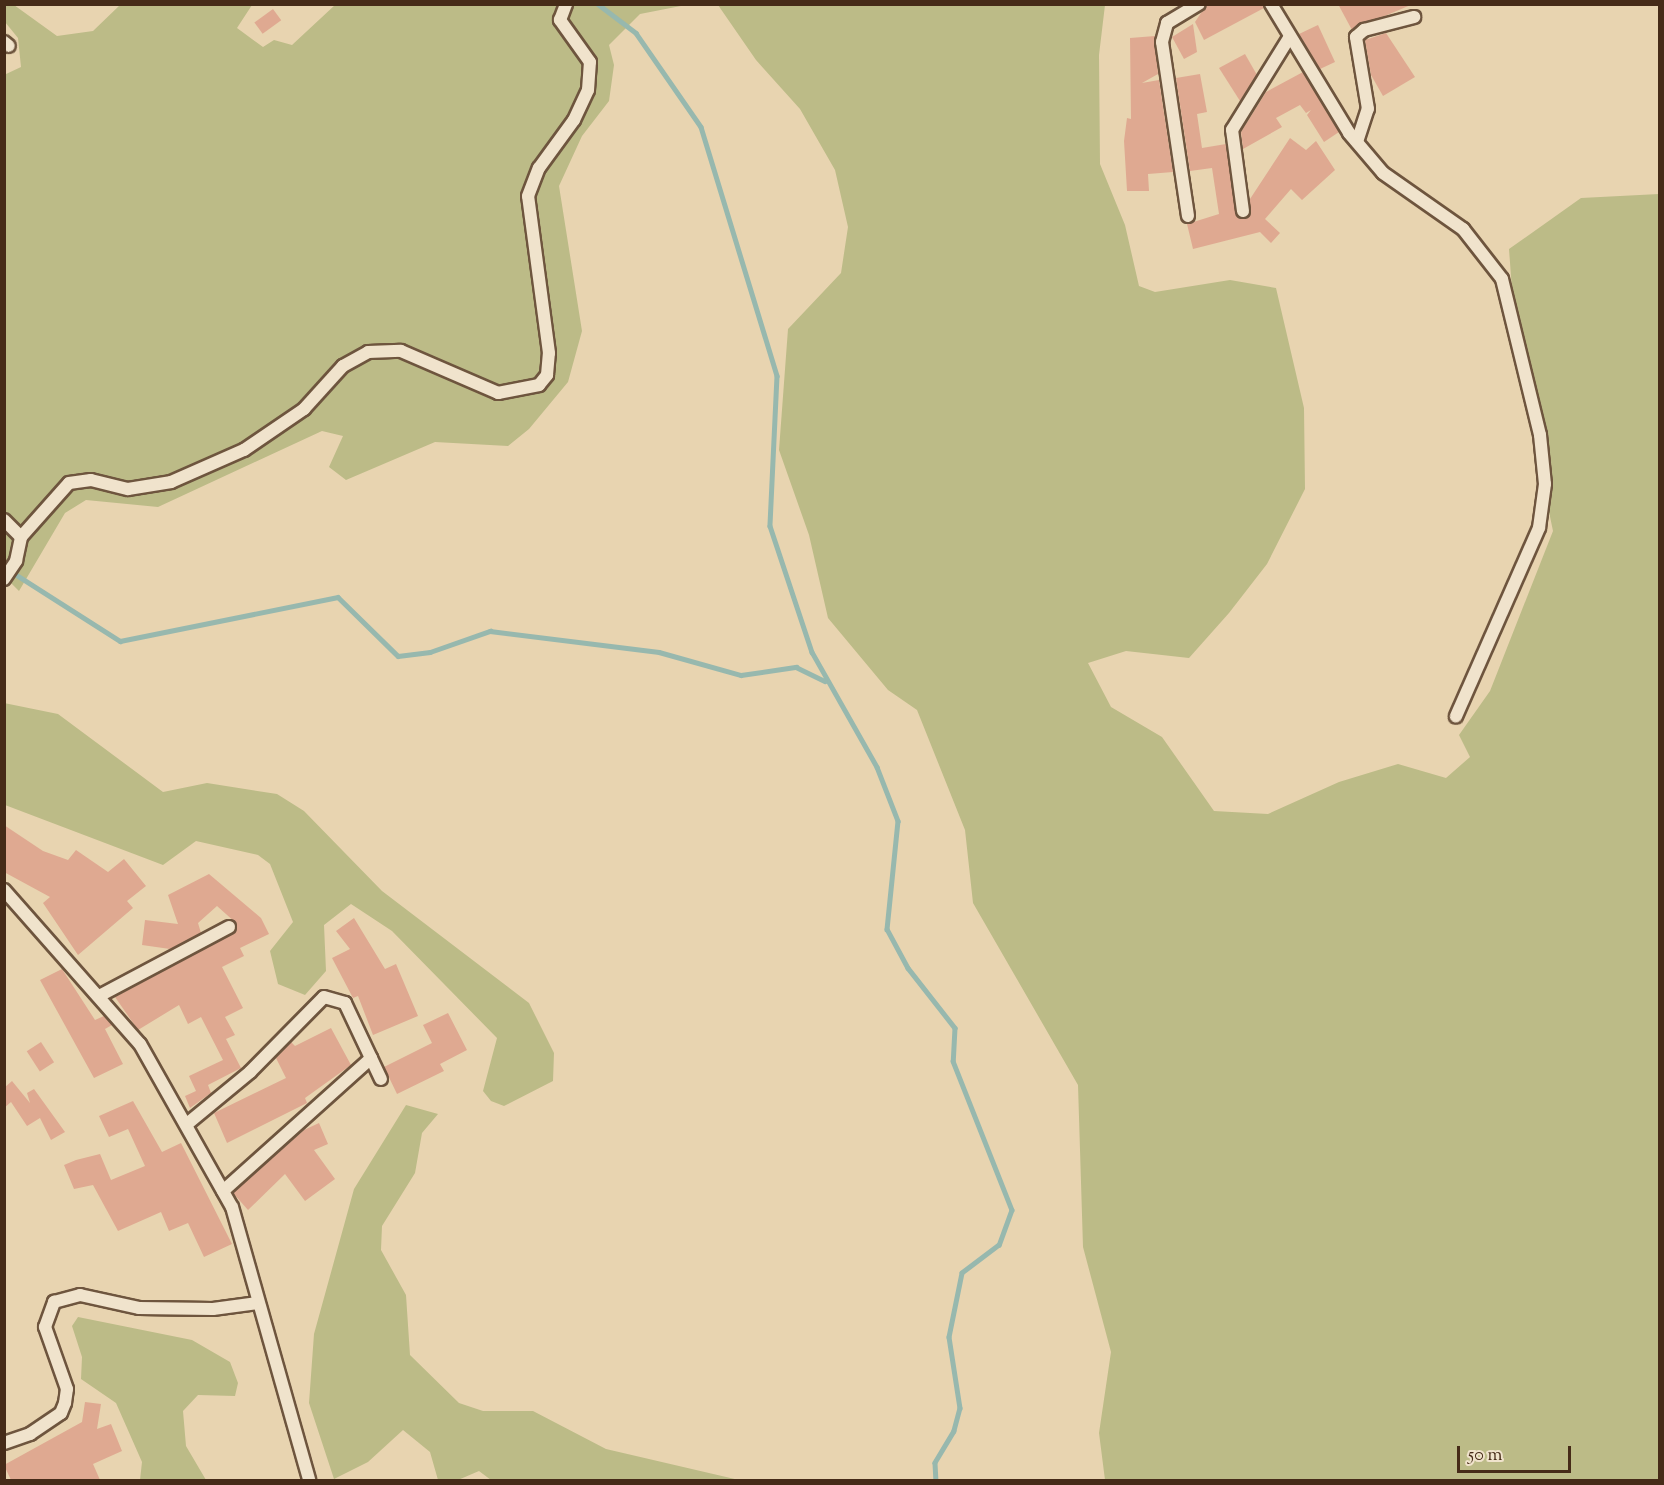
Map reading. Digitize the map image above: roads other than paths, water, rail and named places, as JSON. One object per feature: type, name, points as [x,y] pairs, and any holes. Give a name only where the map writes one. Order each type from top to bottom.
[{"type":"street","points":[[4,579],[16,561],[21,537],[69,483],[150,488],[244,450],[304,409],[343,366],[368,352],[401,351],[498,393],[539,385],[547,375],[549,353],[528,196],[539,168],[574,120],[588,90],[590,62],[560,20],[566,4]]},
{"type":"street","points":[[1188,216],[1162,42],[1167,23],[1199,4]]},
{"type":"street","points":[[1271,4],[1289,38],[1356,142],[1383,173],[1456,222],[1498,268],[1540,435],[1545,484],[1539,528],[1456,716]]},
{"type":"street","points":[[1356,142],[1368,109],[1356,37],[1364,30],[1414,17]]},
{"type":"street","points":[[1243,211],[1232,130],[1289,38]]},
{"type":"street","points":[[4,520],[21,537]]},
{"type":"street","points":[[4,890],[101,995],[140,1044],[223,1191],[241,1231],[258,1303],[309,1480]]},
{"type":"street","points":[[101,995],[228,927]]},
{"type":"street","points":[[187,1125],[250,1072],[324,997],[345,1003],[381,1079]]},
{"type":"street","points":[[223,1191],[371,1058]]},
{"type":"street","points":[[4,1443],[30,1434],[61,1413],[65,1403],[68,1389],[45,1328],[54,1302],[80,1295],[139,1308],[213,1310],[258,1303]]},
{"type":"waterway","points":[[598,4],[636,33],[701,127],[777,376],[770,526],[812,652],[877,767],[898,821],[887,929],[908,968],[955,1028],[953,1061],[1012,1210],[999,1245],[962,1273],[949,1337],[960,1408],[954,1431],[935,1463],[936,1480]]},
{"type":"waterway","points":[[4,567],[120,641],[338,597],[398,656],[430,652],[490,631],[659,652],[741,675],[796,667],[825,681]]}]
